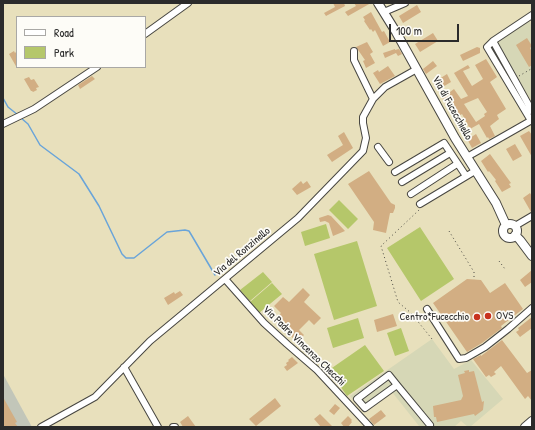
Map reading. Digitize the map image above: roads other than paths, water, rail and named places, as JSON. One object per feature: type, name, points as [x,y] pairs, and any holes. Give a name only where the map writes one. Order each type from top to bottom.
[{"type":"main road","name":"Via di Fucecchiello","points":[[378,3],[467,157],[496,203],[506,225],[502,230],[505,236],[509,238],[516,235],[520,245],[530,259]]},
{"type":"main road","points":[[506,225],[512,224],[515,226],[517,231],[516,235]]},
{"type":"main road","points":[[525,427],[532,421]]},
{"type":"street","points":[[146,33],[188,3]]},
{"type":"street","points":[[384,12],[405,3]]},
{"type":"street","points":[[467,157],[532,119],[487,47],[492,41],[532,15]]},
{"type":"street","points":[[492,41],[532,111]]},
{"type":"street","points":[[354,50],[354,60],[373,99]]},
{"type":"street","points":[[3,124],[34,109],[96,68]]},
{"type":"street","name":"Via del Ronzinello","points":[[41,427],[95,396],[150,341],[298,218],[363,151],[366,145],[366,138],[363,117],[373,99],[385,87],[417,69]]},
{"type":"street","points":[[395,172],[444,143],[466,176]]},
{"type":"street","points":[[378,147],[389,162]]},
{"type":"street","points":[[402,182],[450,153]]},
{"type":"street","points":[[410,194],[457,164]]},
{"type":"street","points":[[421,205],[475,170]]},
{"type":"street","points":[[515,226],[532,216]]},
{"type":"street","name":"Via Padre Vincenzo Checchi","points":[[225,279],[264,322],[317,370],[370,427]]},
{"type":"street","points":[[427,309],[459,359],[466,358],[485,347],[532,308]]},
{"type":"street","points":[[124,367],[158,427]]},
{"type":"street","points":[[397,385],[365,408],[357,398],[389,375],[430,426]]},
{"type":"waterway","points":[[3,98],[8,107],[18,115]]},
{"type":"waterway","points":[[21,118],[28,124],[40,145],[79,174],[99,206],[122,254],[126,258],[134,258],[167,232],[185,230],[189,231],[215,275]]},
{"type":"place","name":"OVS","points":[[488,316]]},
{"type":"place","name":"Centro*Fucecchio","points":[[477,317]]}]
